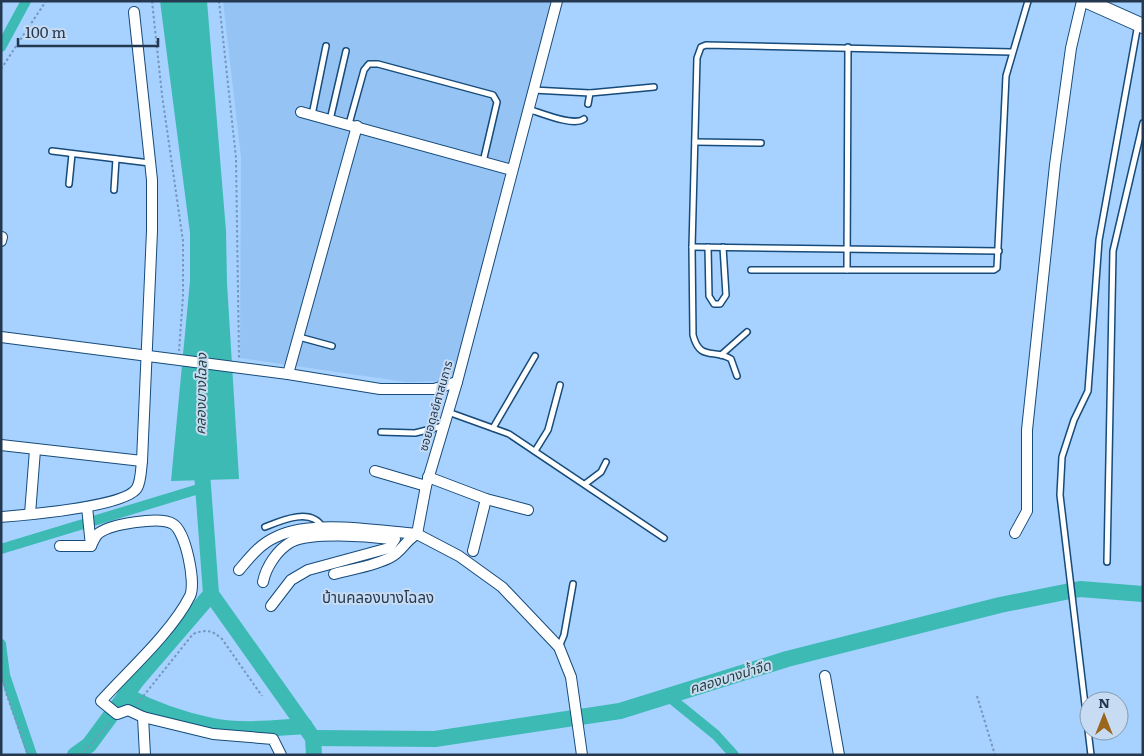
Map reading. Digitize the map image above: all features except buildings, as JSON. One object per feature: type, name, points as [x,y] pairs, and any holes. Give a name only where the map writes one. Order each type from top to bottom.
[{"type":"main road","points":[[1087,1],[1141,23]]},
{"type":"main road","points":[[1099,1],[1141,23]]},
{"type":"street","name":"ซอยอดุลย์ศาสนการ","points":[[417,534],[427,481],[457,382],[532,90],[557,1]]},
{"type":"street","points":[[1015,533],[1027,511],[1027,430],[1055,165],[1071,48],[1082,1]]},
{"type":"street","points":[[1,517],[87,507],[126,497],[137,488],[142,461],[152,231],[150,163],[134,12]]},
{"type":"street","points":[[301,112],[512,170]]},
{"type":"street","points":[[288,374],[353,125]]},
{"type":"street","points":[[1,337],[288,374],[380,389],[434,389],[457,382]]},
{"type":"street","points":[[1,445],[142,461]]},
{"type":"street","points":[[30,514],[35,450]]},
{"type":"street","points":[[375,471],[427,481],[528,510]]},
{"type":"street","points":[[473,551],[486,499]]},
{"type":"street","points":[[87,507],[91,545]]},
{"type":"street","points":[[91,545],[98,534],[131,523],[172,523],[176,527],[187,552],[192,578],[190,595],[170,625],[101,701],[116,713],[128,710],[143,717],[213,734],[273,740],[281,755]]},
{"type":"street","points":[[239,570],[259,547],[274,537],[288,532],[323,528],[417,534],[459,556],[502,587],[559,647],[571,677],[581,752]]},
{"type":"street","points":[[334,574],[389,558],[397,553],[406,540],[417,534]]},
{"type":"street","points":[[263,582],[267,568],[272,561],[290,542],[298,539],[314,536],[406,540]]},
{"type":"street","points":[[271,606],[291,580],[308,570],[389,548],[395,539]]},
{"type":"street","points":[[60,546],[91,545]]},
{"type":"street","points":[[825,676],[839,755]]},
{"type":"street","points":[[143,717],[145,755]]},
{"type":"lane","points":[[751,270],[994,270],[999,262],[1006,76],[1011,52],[1028,1]]},
{"type":"lane","points":[[1091,755],[1060,495],[1062,457],[1074,420],[1088,391],[1099,240],[1141,23]]},
{"type":"lane","points":[[737,376],[731,359],[704,352],[696,344],[693,335],[692,246],[697,58],[701,47],[706,45],[848,47],[1011,52]]},
{"type":"lane","points":[[312,115],[326,46]]},
{"type":"lane","points":[[847,270],[848,47]]},
{"type":"lane","points":[[330,120],[346,52]]},
{"type":"lane","points":[[353,125],[364,70],[369,64],[378,64],[493,95],[497,102],[483,162]]},
{"type":"lane","points":[[532,90],[590,94],[654,87]]},
{"type":"lane","points":[[588,104],[590,94]]},
{"type":"lane","points":[[528,109],[569,122],[581,122],[584,119]]},
{"type":"lane","points":[[1107,562],[1112,258],[1143,123]]},
{"type":"lane","points":[[695,142],[761,144]]},
{"type":"lane","points":[[52,151],[150,163]]},
{"type":"lane","points":[[69,184],[72,154]]},
{"type":"lane","points":[[114,190],[116,159]]},
{"type":"lane","points":[[692,246],[999,251]]},
{"type":"lane","points":[[708,247],[708,296],[714,304],[720,304],[726,295],[723,247]]},
{"type":"lane","points":[[721,355],[747,332]]},
{"type":"lane","points":[[298,337],[332,346]]},
{"type":"lane","points":[[493,428],[535,356]]},
{"type":"lane","points":[[535,451],[548,430],[560,385]]},
{"type":"lane","points":[[448,412],[509,434],[664,538]]},
{"type":"lane","points":[[381,432],[414,433],[443,426]]},
{"type":"lane","points":[[585,484],[601,472],[606,462]]},
{"type":"lane","points":[[265,527],[284,519],[296,517],[314,519],[320,522],[323,528]]},
{"type":"lane","points":[[559,647],[566,628],[573,584]]},
{"type":"path","points":[[1,69],[46,1]]},
{"type":"path","points":[[152,1],[162,95],[183,242],[181,348],[175,360]]},
{"type":"path","points":[[219,1],[236,158],[236,288],[239,358],[242,368]]},
{"type":"path","points":[[136,705],[193,634],[205,630],[215,633],[222,639],[262,696]]},
{"type":"path","points":[[1,669],[6,693],[28,755]]},
{"type":"path","points":[[977,696],[995,755]]},
{"type":"path","points":[[81,755],[103,732],[116,713]]},
{"type":"shaded area","points":[[223,1],[554,1],[459,370],[453,374],[439,381],[406,382],[240,358],[241,157]]},
{"type":"water","points":[[160,1],[207,1],[226,231],[227,283],[239,479],[171,481],[190,281],[190,233]]},
{"type":"waterway","points":[[1,47],[26,1]]},
{"type":"waterway","name":"คลองบางโฉลง","points":[[201,459],[211,594],[313,738],[314,755]]},
{"type":"waterway","points":[[1,549],[202,488]]},
{"type":"waterway","name":"คลองบางน้ำจืด","points":[[313,738],[435,739],[620,711],[787,659],[1000,605],[1080,589],[1143,594]]},
{"type":"waterway","points":[[75,755],[89,745],[137,680],[211,594]]},
{"type":"waterway","points":[[1,644],[5,675],[32,755]]},
{"type":"waterway","points":[[125,695],[168,714],[223,728],[247,729],[305,726]]},
{"type":"waterway","points":[[668,696],[716,735],[734,755]]},
{"type":"district","name":"บ้านคลองบางโฉลง","points":[[378,598]]}]
